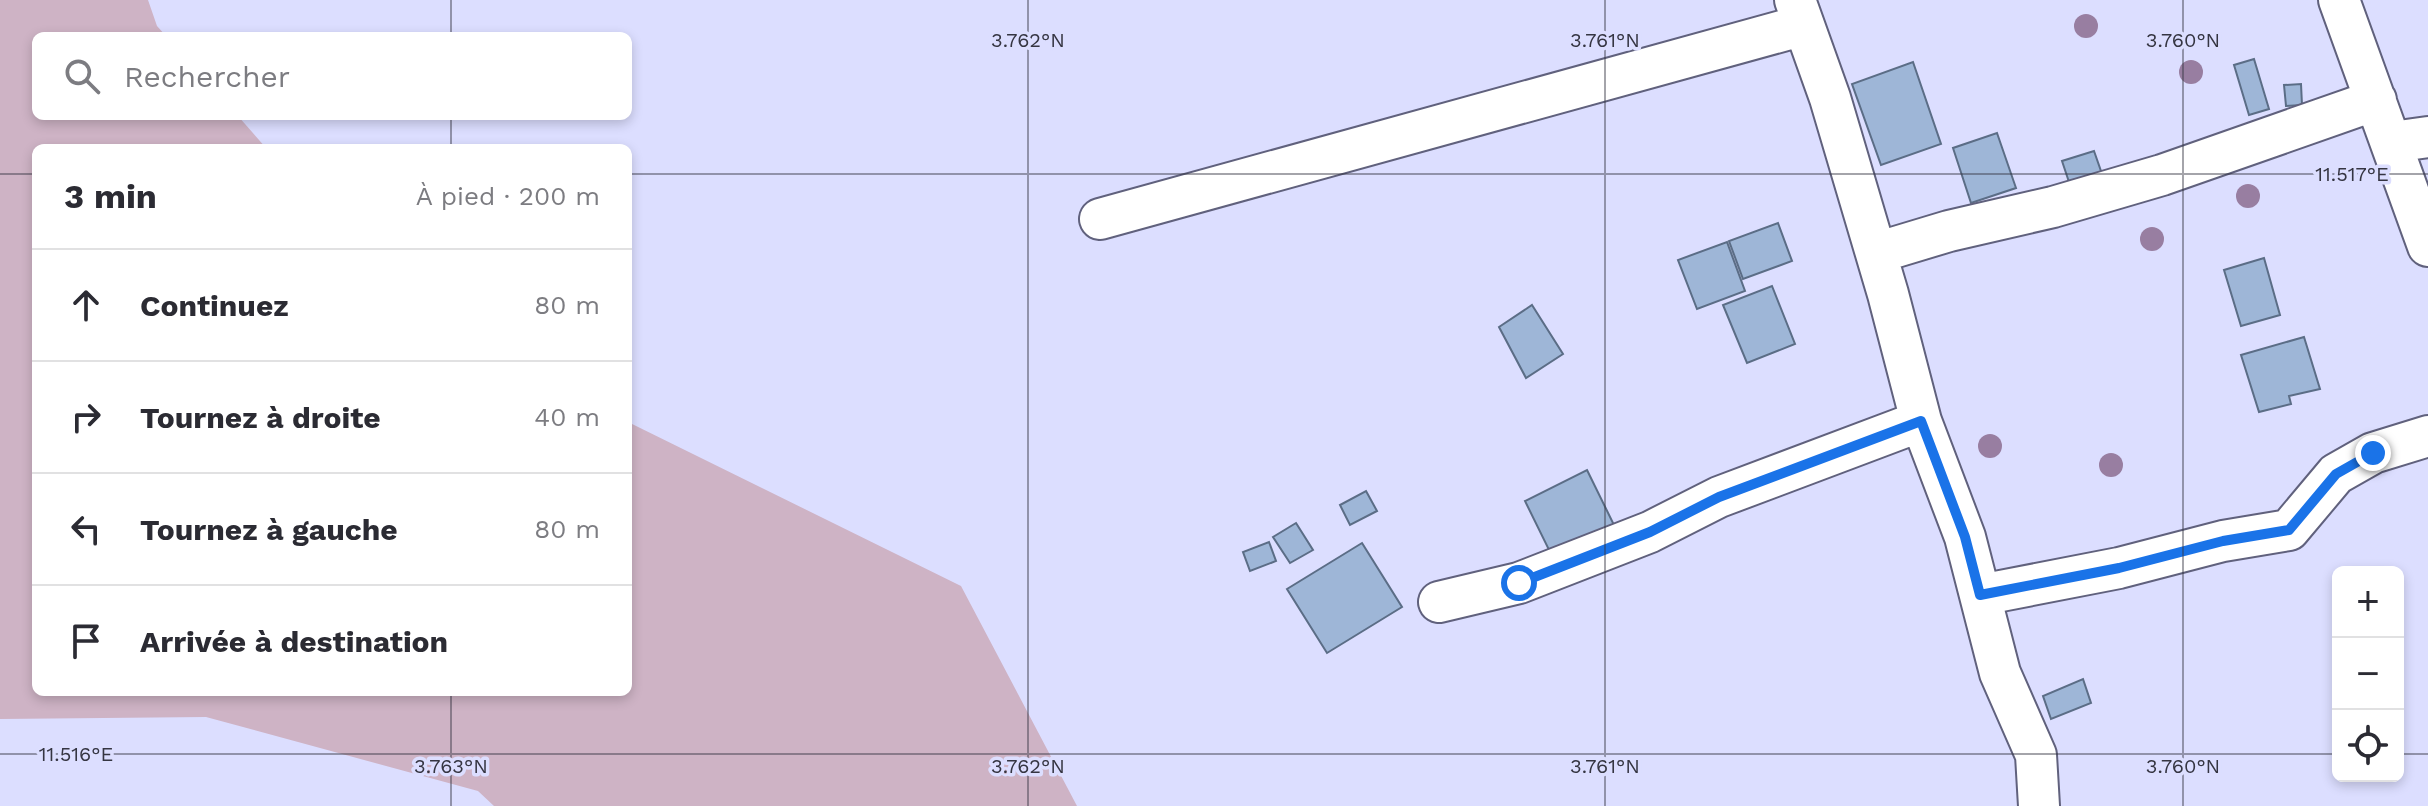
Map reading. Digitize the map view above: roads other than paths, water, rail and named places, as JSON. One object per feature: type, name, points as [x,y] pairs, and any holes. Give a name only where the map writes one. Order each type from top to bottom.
[{"type":"street","points":[[2339,0],[2376,100],[2410,139],[2428,246]]},
{"type":"street","points":[[1100,219],[1800,13],[1830,98],[1876,253],[1921,421],[1965,537],[2000,673],[2036,755],[2039,806]]},
{"type":"street","points":[[1876,253],[2162,175],[2376,100]]},
{"type":"street","points":[[1439,602],[1519,583],[1650,532],[1719,497],[1921,421]]},
{"type":"street","points":[[1980,595],[2119,568],[2223,541],[2289,530],[2336,474],[2373,453],[2428,436]]}]
